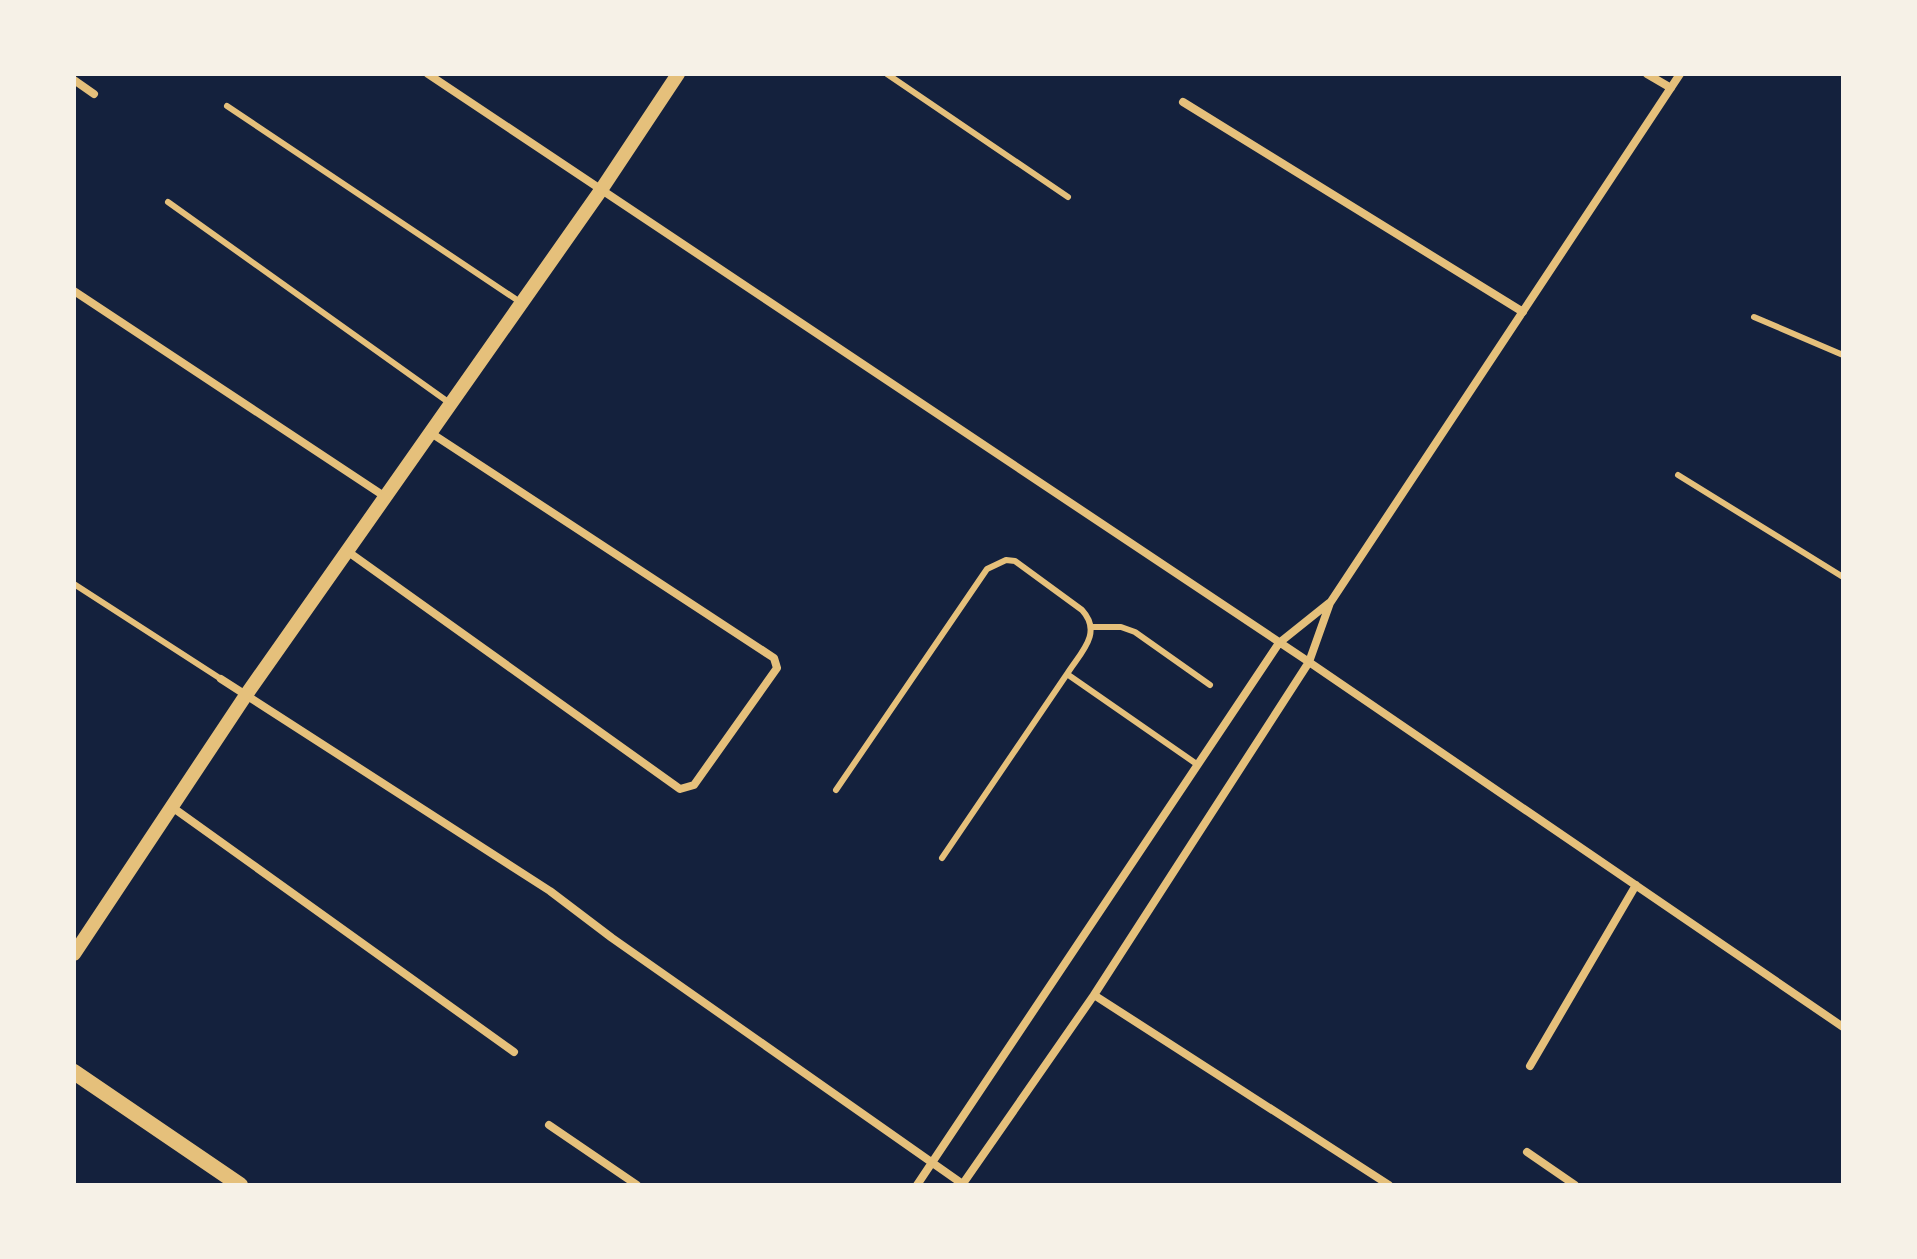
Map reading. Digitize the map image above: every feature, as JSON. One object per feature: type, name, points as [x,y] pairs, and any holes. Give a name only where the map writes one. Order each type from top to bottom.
[{"type":"main road","points":[[74,1072],[240,1185]]},
{"type":"street","points":[[428,74],[1309,662],[1843,1027]]},
{"type":"street","points":[[74,954],[246,695],[601,190],[678,74]]},
{"type":"street","points":[[1647,74],[1671,88]]},
{"type":"street","points":[[221,679],[550,891],[963,1185],[1094,995],[1309,662],[1330,603],[1680,74]]},
{"type":"street","points":[[74,80],[94,94]]},
{"type":"street","points":[[1183,102],[1523,312]]},
{"type":"street","points":[[74,291],[384,496]]},
{"type":"street","points":[[347,551],[680,789],[694,785],[777,668],[774,658],[431,433]]},
{"type":"street","points":[[917,1185],[1279,643],[1330,603]]},
{"type":"street","points":[[172,807],[514,1052]]},
{"type":"street","points":[[1530,1066],[1636,885]]},
{"type":"street","points":[[1094,995],[1389,1185]]},
{"type":"street","points":[[549,1125],[637,1185]]},
{"type":"street","points":[[1527,1152],[1575,1185]]},
{"type":"lane","points":[[887,74],[1068,197]]},
{"type":"lane","points":[[227,106],[520,302]]},
{"type":"lane","points":[[168,202],[451,404]]},
{"type":"lane","points":[[1754,317],[1843,355]]},
{"type":"lane","points":[[1678,475],[1843,577]]},
{"type":"lane","points":[[836,790],[987,569],[1006,560],[1015,561],[1082,610],[1092,627],[1091,636],[942,858]]},
{"type":"lane","points":[[74,584],[221,679]]},
{"type":"lane","points":[[1092,627],[1121,627],[1135,632],[1210,685]]},
{"type":"lane","points":[[1067,674],[1198,765]]}]
